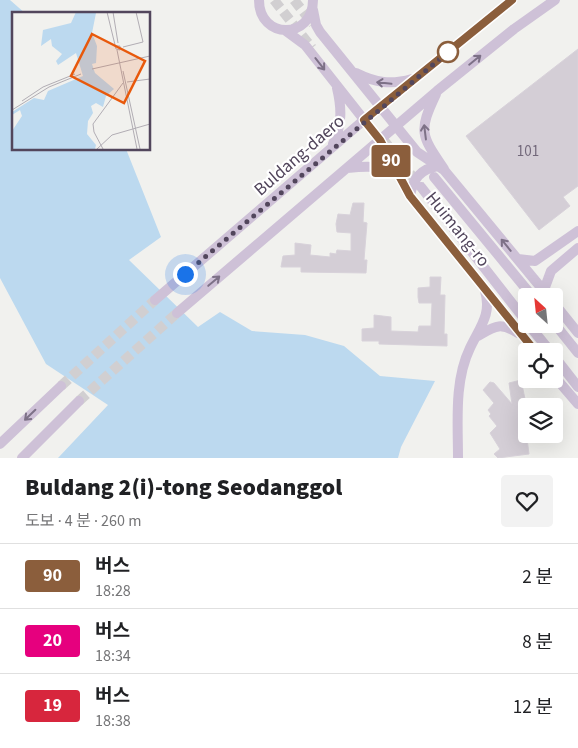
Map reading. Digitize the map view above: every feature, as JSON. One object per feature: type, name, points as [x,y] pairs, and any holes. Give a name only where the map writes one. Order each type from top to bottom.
[{"type":"main road","name":"Huimang-ro","points":[[259,0],[260,10],[264,19],[278,29],[299,38],[380,140],[410,196],[530,343]]},
{"type":"main road","name":"Buldang-daero","points":[[155,300],[364,120],[512,0]]},
{"type":"main road","points":[[177,313],[438,91],[555,0]]},
{"type":"main road","name":"Huimang-ro","points":[[313,5],[316,25],[320,32],[417,152],[441,168]]},
{"type":"main road","points":[[286,31],[303,25],[313,5]]},
{"type":"main road","points":[[352,71],[373,81],[395,84],[417,77]]},
{"type":"main road","points":[[331,149],[340,130],[342,107],[336,85]]},
{"type":"main road","name":"Huimang-ro","points":[[438,91],[424,119],[423,133],[429,146],[441,168],[542,288]]},
{"type":"main road","points":[[347,168],[372,166],[386,168],[400,176]]},
{"type":"main road","points":[[410,196],[415,178],[423,170],[441,168]]},
{"type":"main road","name":"Huimang-ro","points":[[434,177],[525,288]]},
{"type":"main road","points":[[421,187],[518,311]]},
{"type":"main road","points":[[518,259],[535,261],[578,231]]},
{"type":"main road","points":[[547,288],[551,271],[578,248]]},
{"type":"main road","points":[[458,458],[460,378],[470,349],[488,309],[489,304],[483,286]]},
{"type":"main road","points":[[563,314],[578,333]]},
{"type":"main road","points":[[476,337],[499,325],[507,326],[525,337]]},
{"type":"main road","points":[[535,333],[543,343]]},
{"type":"main road","points":[[562,333],[578,353]]},
{"type":"main road","points":[[563,368],[578,387]]},
{"type":"main road","points":[[0,444],[61,386]]},
{"type":"main road","points":[[563,386],[578,404]]},
{"type":"main road","points":[[22,458],[79,401]]},
{"type":"shaded area","points":[[0,0],[10,0],[24,12],[12,12],[12,150],[126,150],[161,237],[129,260],[198,327],[220,312],[252,331],[305,335],[344,346],[380,376],[435,381],[401,447],[398,458],[58,458],[108,405],[46,364],[0,278]]},
{"type":"building","points":[[578,49],[578,186],[563,197],[570,206],[539,230],[466,136]]},
{"type":"building","points":[[353,203],[364,203],[363,222],[367,223],[364,260],[367,260],[366,273],[301,272],[301,267],[281,267],[283,256],[295,255],[295,243],[311,245],[310,255],[330,257],[330,253],[336,254],[337,250],[351,251],[351,233],[337,232],[336,224],[338,214],[350,215]]},
{"type":"building","points":[[430,277],[441,277],[440,295],[445,295],[444,334],[447,334],[447,346],[379,344],[379,341],[362,341],[362,329],[374,328],[374,315],[391,317],[391,331],[418,332],[419,326],[431,326],[432,303],[419,303],[418,297],[418,288],[430,287]]},
{"type":"building","points":[[518,381],[518,388],[523,388],[525,398],[518,398],[518,443],[528,443],[529,454],[498,458],[494,454],[500,449],[490,433],[497,426],[489,416],[491,414],[488,410],[494,403],[483,390],[490,382],[494,383],[512,404],[509,383]]},
{"type":"tunnel","points":[[274,0],[312,48]]},
{"type":"tunnel","points":[[294,0],[313,24]]},
{"type":"tunnel","points":[[382,138],[420,186]]},
{"type":"tunnel","points":[[61,386],[155,300]]},
{"type":"tunnel","points":[[79,401],[177,313]]},
{"type":"bus line","name":"90","points":[[512,0],[364,120],[380,140],[410,196],[529,343]]},
{"type":"route","points":[[185,274],[364,120],[448,52]]}]
